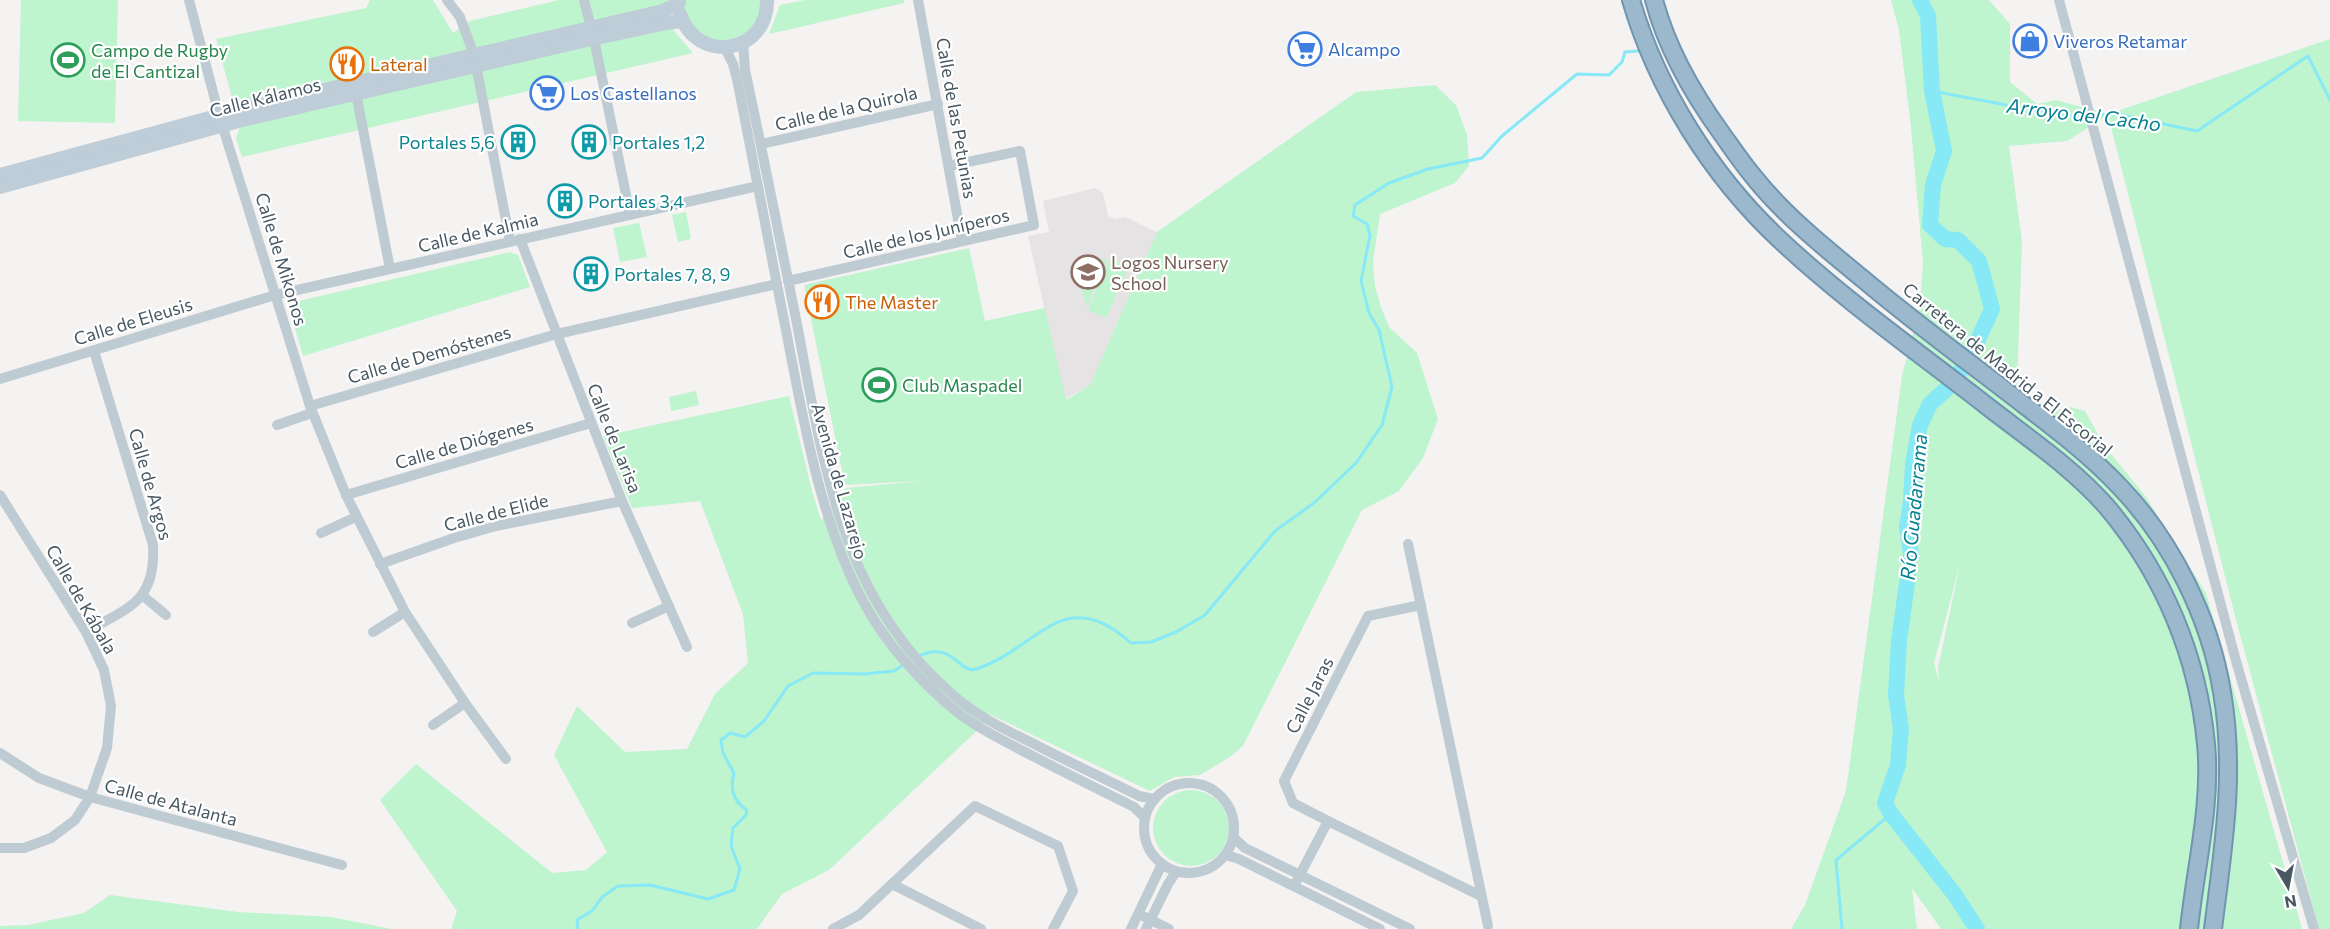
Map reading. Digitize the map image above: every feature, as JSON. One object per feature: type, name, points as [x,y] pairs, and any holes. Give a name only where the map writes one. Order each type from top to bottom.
[{"type":"highway","points":[[1631,0],[1639,26],[1669,94],[1733,190],[1779,238],[1850,298],[2071,472],[2105,505],[2130,536],[2151,568],[2187,646],[2199,697],[2206,745],[2207,774],[2189,929]]},
{"type":"highway","name":"Carretera de Madrid a El Escorial","points":[[1654,0],[1687,81],[1754,178],[1794,220],[1864,280],[2087,454],[2122,489],[2148,522],[2171,557],[2210,639],[2222,691],[2228,743],[2229,780],[2226,826],[2213,929]]},
{"type":"main road","points":[[679,2],[682,21],[688,30],[704,43],[724,48],[743,43],[758,30],[764,21],[768,1]]},
{"type":"main road","name":"Calle Kálamos","points":[[0,175],[221,120],[593,33],[663,11],[679,2]]},
{"type":"main road","name":"Calle Kálamos","points":[[593,33],[682,21]]},
{"type":"main road","name":"Calle Kálamos","points":[[0,187],[221,120]]},
{"type":"street","name":"Calle de Mikonos","points":[[189,0],[221,120],[311,410],[346,495],[405,612],[465,703],[506,759]]},
{"type":"street","name":"Calle de Larisa","points":[[447,0],[460,17],[475,61],[515,240],[557,334],[622,501],[687,647]]},
{"type":"street","points":[[584,0],[593,33],[630,214]]},
{"type":"street","name":"Calle de las Petunias","points":[[918,0],[962,241]]},
{"type":"street","points":[[2059,0],[2230,638],[2314,929]]},
{"type":"street","name":"Avenida de Lazarejo","points":[[743,43],[745,70],[761,144],[802,410],[849,573],[864,604],[896,651],[946,703],[1134,807],[1145,818]]},
{"type":"street","name":"Avenida de Lazarejo","points":[[724,48],[733,64],[758,186],[783,283]]},
{"type":"street","points":[[355,88],[390,269]]},
{"type":"street","name":"Calle de la Quirola","points":[[761,144],[938,104]]},
{"type":"street","name":"Calle de los Juníperos","points":[[557,334],[1034,225],[1020,151],[949,166]]},
{"type":"street","name":"Calle de Kalmia","points":[[275,296],[758,186]]},
{"type":"street","name":"Calle de Eleusis","points":[[0,378],[275,296]]},
{"type":"street","name":"Calle de Demóstenes","points":[[311,410],[557,334]]},
{"type":"street","name":"Calle de Argos","points":[[86,632],[135,603],[146,590],[154,568],[153,545],[94,351]]},
{"type":"street","points":[[276,425],[311,410]]},
{"type":"street","name":"Calle de Diógenes","points":[[346,495],[591,423]]},
{"type":"street","name":"Calle de Kábala","points":[[0,495],[86,632],[104,669],[111,706],[107,748],[90,797],[75,820],[51,838],[24,848],[0,848]]},
{"type":"street","name":"Calle de Elide","points":[[380,564],[496,526],[622,501]]},
{"type":"street","points":[[321,533],[356,517]]},
{"type":"street","points":[[1408,544],[1488,926]]},
{"type":"street","points":[[142,595],[166,615]]},
{"type":"street","name":"Calle Jaras","points":[[1421,605],[1368,616],[1284,781],[1293,803],[1482,896]]},
{"type":"street","points":[[632,624],[669,606]]},
{"type":"street","points":[[373,632],[405,612]]},
{"type":"street","points":[[433,724],[465,703]]},
{"type":"street","name":"Avenida de Lazarejo","points":[[983,724],[1139,796],[1154,799]]},
{"type":"street","name":"Calle de Atalanta","points":[[0,753],[39,778],[90,797],[342,865]]},
{"type":"street","points":[[1198,783],[1219,794],[1233,814],[1234,838],[1226,855],[1218,863],[1198,873],[1176,872],[1162,864],[1149,849],[1144,828],[1145,818],[1154,799],[1163,791],[1180,784],[1198,783]]},
{"type":"street","points":[[832,929],[859,915],[975,806],[1058,846],[1073,891],[1053,929]]},
{"type":"street","points":[[1294,886],[1328,821]]},
{"type":"street","points":[[1234,838],[1245,848],[1410,929]]},
{"type":"street","points":[[1226,855],[1239,859],[1380,929]]},
{"type":"street","points":[[1131,929],[1162,864]]},
{"type":"street","points":[[1149,924],[1176,872]]},
{"type":"street","points":[[892,884],[981,929]]},
{"type":"street","points":[[1139,914],[1149,924],[1169,929]]},
{"type":"shaded area","name":"Logos Nursery School","points":[[1095,188],[1103,193],[1108,216],[1115,219],[1125,217],[1157,232],[1090,385],[1065,399],[1028,236],[1049,232],[1043,201]]},
{"type":"green space","name":"Campo de Rugby de El Cantizal","points":[[21,0],[118,0],[115,123],[18,121]]},
{"type":"green space","points":[[370,0],[433,0],[453,33],[470,21],[559,0],[667,0],[674,31],[693,53],[242,157],[236,138],[240,127],[216,39],[366,8]]},
{"type":"green space","points":[[684,0],[763,0],[756,27],[746,36],[722,41],[710,39],[690,24],[685,13]]},
{"type":"green space","points":[[805,0],[904,0],[904,3],[769,34],[780,5]]},
{"type":"green space","points":[[1891,0],[1989,0],[2010,24],[2010,82],[2037,104],[2056,100],[2108,114],[2330,39],[2330,929],[2319,929],[2234,612],[2108,115],[2067,141],[2009,146],[2022,241],[2017,387],[2052,411],[2070,407],[2085,411],[2103,444],[2146,497],[2206,593],[2302,929],[1941,929],[1912,888],[1917,929],[1791,929],[1805,905],[1846,791],[1902,376],[1920,305],[1923,263],[1911,127],[1899,30]],"holes":[[[1961,560],[1938,668],[1939,682],[1934,663]]]},
{"type":"green space","points":[[1435,85],[1456,105],[1467,135],[1469,166],[1455,183],[1380,214],[1373,262],[1375,286],[1389,327],[1417,353],[1438,419],[1423,458],[1399,491],[1362,510],[1243,746],[1230,757],[1200,775],[1174,777],[1150,791],[989,714],[984,724],[829,870],[782,894],[757,929],[451,929],[457,911],[380,800],[416,764],[552,873],[586,870],[607,852],[554,755],[577,706],[625,752],[687,749],[715,694],[748,663],[743,614],[700,501],[632,508],[603,436],[789,396],[821,520],[846,488],[921,481],[845,485],[804,285],[969,248],[985,321],[1045,308],[1066,400],[1090,385],[1157,232],[1356,92]]},
{"type":"green space","points":[[686,212],[691,239],[678,242],[672,215]]},
{"type":"green space","points":[[639,223],[647,257],[620,262],[613,228]]},
{"type":"green space","points":[[510,252],[518,255],[530,287],[303,356],[289,308],[290,303]]},
{"type":"green space","points":[[1107,258],[1087,307],[1080,275],[1088,265]]},
{"type":"green space","points":[[1110,258],[1129,266],[1106,318],[1088,310]]},
{"type":"green space","points":[[696,391],[699,405],[671,411],[669,397]]},
{"type":"green space","points":[[1191,790],[1206,793],[1218,801],[1226,813],[1229,828],[1226,843],[1218,855],[1206,863],[1191,866],[1176,863],[1164,855],[1156,843],[1153,828],[1156,813],[1164,801],[1176,793]]},
{"type":"green space","points":[[110,895],[238,912],[331,917],[392,929],[0,929],[0,926],[28,925],[84,913]]},
{"type":"waterway","name":"Río Guadarrama","points":[[1920,0],[1928,16],[1932,91],[1944,151],[1933,185],[1930,225],[1945,239],[1958,240],[1979,261],[1992,309],[1974,348],[1953,383],[1930,404],[1920,425],[1913,464],[1907,528],[1911,554],[1899,641],[1896,695],[1901,729],[1898,765],[1885,803],[1891,814],[1955,895],[1977,929]]},
{"type":"waterway","points":[[919,656],[940,652],[970,670],[997,660],[1051,626],[1068,619],[1087,618],[1107,626],[1131,643],[1151,642],[1176,632],[1205,615],[1275,531],[1314,503],[1356,463],[1382,425],[1392,387],[1379,330],[1369,313],[1361,281],[1370,235],[1367,224],[1353,216],[1355,205],[1389,183],[1428,169],[1482,158],[1502,136],[1577,74],[1609,75],[1622,62],[1625,52],[1638,51],[1641,47]]},
{"type":"waterway","name":"Arroyo del Cacho","points":[[2093,115],[2117,114],[2197,131],[2308,56],[2330,100]]},
{"type":"waterway","name":"Arroyo del Cacho","points":[[1932,91],[2065,116],[2086,116]]},
{"type":"waterway","points":[[578,929],[577,920],[593,910],[602,897],[618,886],[650,885],[708,899],[734,890],[740,869],[731,846],[733,828],[746,815],[747,810],[738,803],[733,794],[734,773],[723,753],[721,740],[730,733],[745,737],[764,721],[788,686],[813,673],[864,674],[894,671],[903,665]]},
{"type":"waterway","points":[[1842,929],[1836,860],[1891,814]]},
{"type":"place","name":"Viveros Retamar","points":[[2030,41]]},
{"type":"place","name":"Alcampo","points":[[1305,49]]},
{"type":"place","name":"Campo de Rugby de El Cantizal","points":[[68,60]]},
{"type":"place","name":"Lateral","points":[[347,64]]},
{"type":"place","name":"Los Castellanos","points":[[547,93]]},
{"type":"place","name":"Portales 5,6","points":[[518,142]]},
{"type":"place","name":"Portales 1,2","points":[[589,142]]},
{"type":"place","name":"Portales 3,4","points":[[565,201]]},
{"type":"place","name":"Logos Nursery School","points":[[1088,272]]},
{"type":"place","name":"Portales 7, 8, 9","points":[[591,274]]},
{"type":"place","name":"The Master","points":[[822,302]]},
{"type":"place","name":"Club Maspadel","points":[[879,385]]}]
